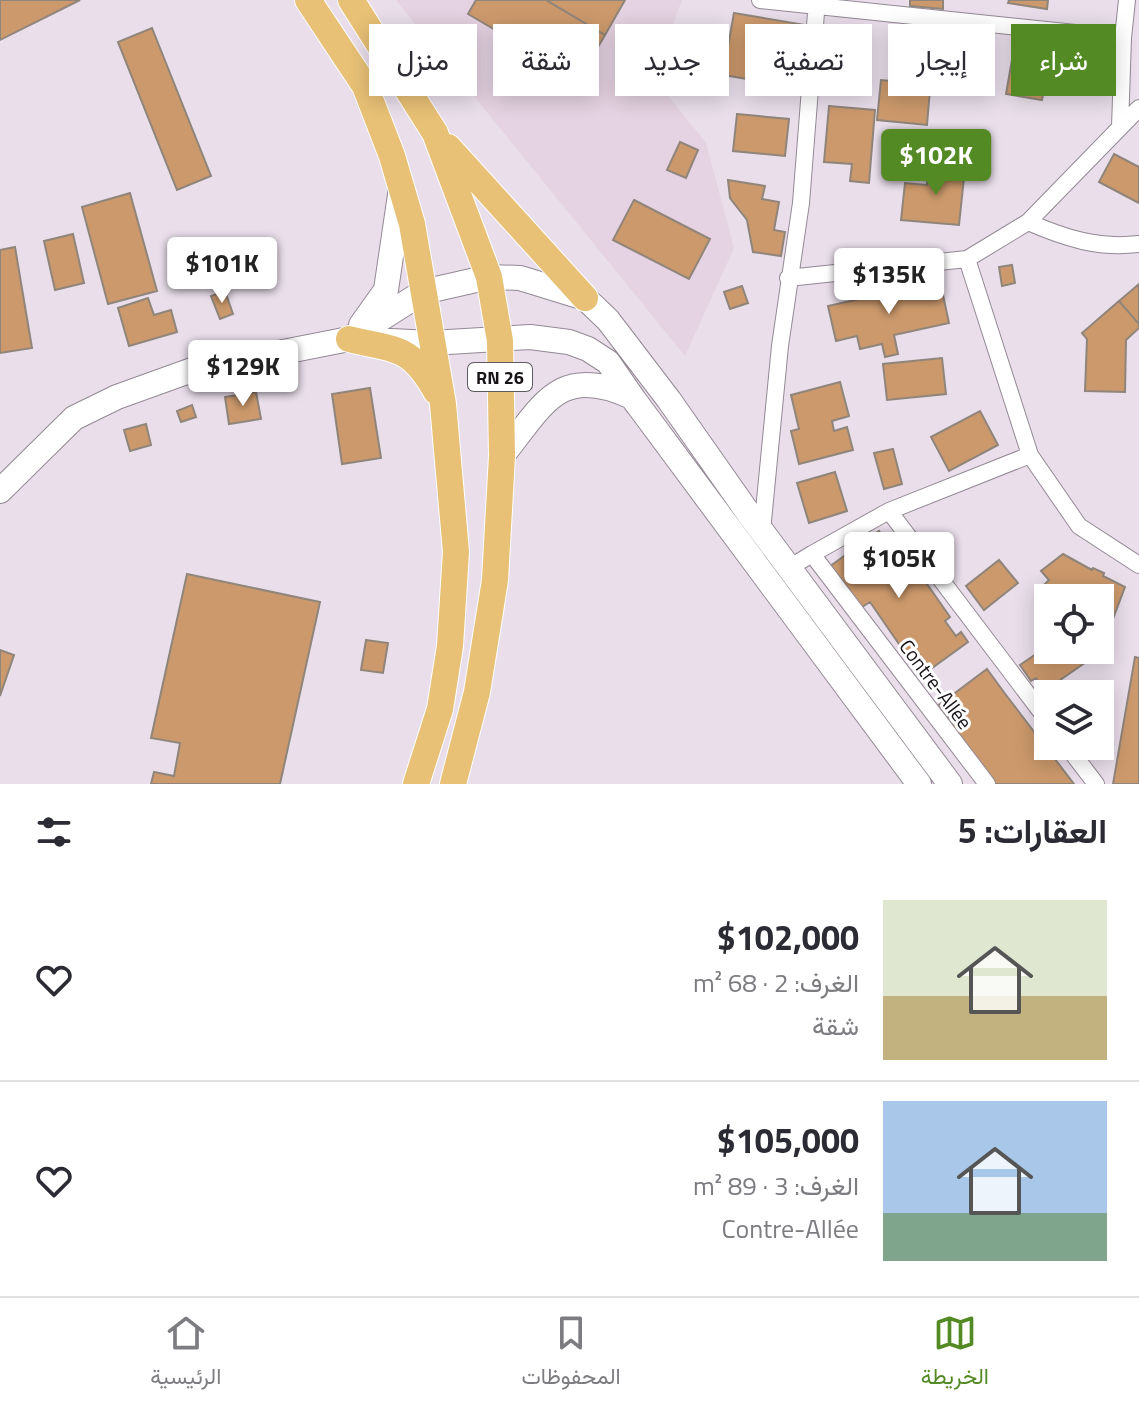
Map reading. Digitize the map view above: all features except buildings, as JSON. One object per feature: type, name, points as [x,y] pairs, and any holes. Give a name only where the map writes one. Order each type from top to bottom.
[{"type":"main road","name":"RN 26","points":[[308,0],[365,86],[401,188],[412,224],[443,404],[456,552],[450,646],[440,709],[416,784]]},
{"type":"main road","name":"RN 26","points":[[351,0],[435,133],[489,277],[500,341],[502,456],[495,580],[477,692],[453,784]]},
{"type":"main road","points":[[435,133],[608,320],[950,784]]},
{"type":"main road","points":[[349,339],[386,290],[401,188]]},
{"type":"main road","points":[[349,339],[423,292],[489,277],[520,278],[585,298]]},
{"type":"main road","points":[[500,341],[530,337],[569,342],[588,349],[608,362],[637,404]]},
{"type":"main road","points":[[349,339],[407,354],[422,366],[443,404]]},
{"type":"main road","points":[[0,491],[74,418],[117,397],[192,370],[349,339],[432,343]]},
{"type":"main road","name":"RN 26","points":[[432,343],[500,341]]},
{"type":"main road","points":[[502,456],[549,396],[568,387],[607,385],[632,397],[919,784]]},
{"type":"street","points":[[760,0],[817,3],[1123,38]]},
{"type":"street","points":[[1120,127],[1127,0]]},
{"type":"street","points":[[762,531],[788,278],[801,203],[817,3]]},
{"type":"street","points":[[788,278],[967,259],[1028,222],[1139,108]]},
{"type":"street","points":[[1028,222],[1055,234],[1112,247],[1139,244]]},
{"type":"street","points":[[967,259],[1030,455],[1079,526],[1139,565]]},
{"type":"street","points":[[789,568],[889,511],[1030,455]]},
{"type":"street","points":[[889,511],[1034,703]]},
{"type":"street","name":"Contre-Allée","points":[[812,554],[987,784]]},
{"type":"street","points":[[1078,760],[1096,784]]},
{"type":"shaded area","points":[[396,0],[682,0],[673,24],[615,24],[615,96],[668,96],[706,143],[734,248],[685,356],[474,96],[477,96],[477,24],[415,24]]}]
